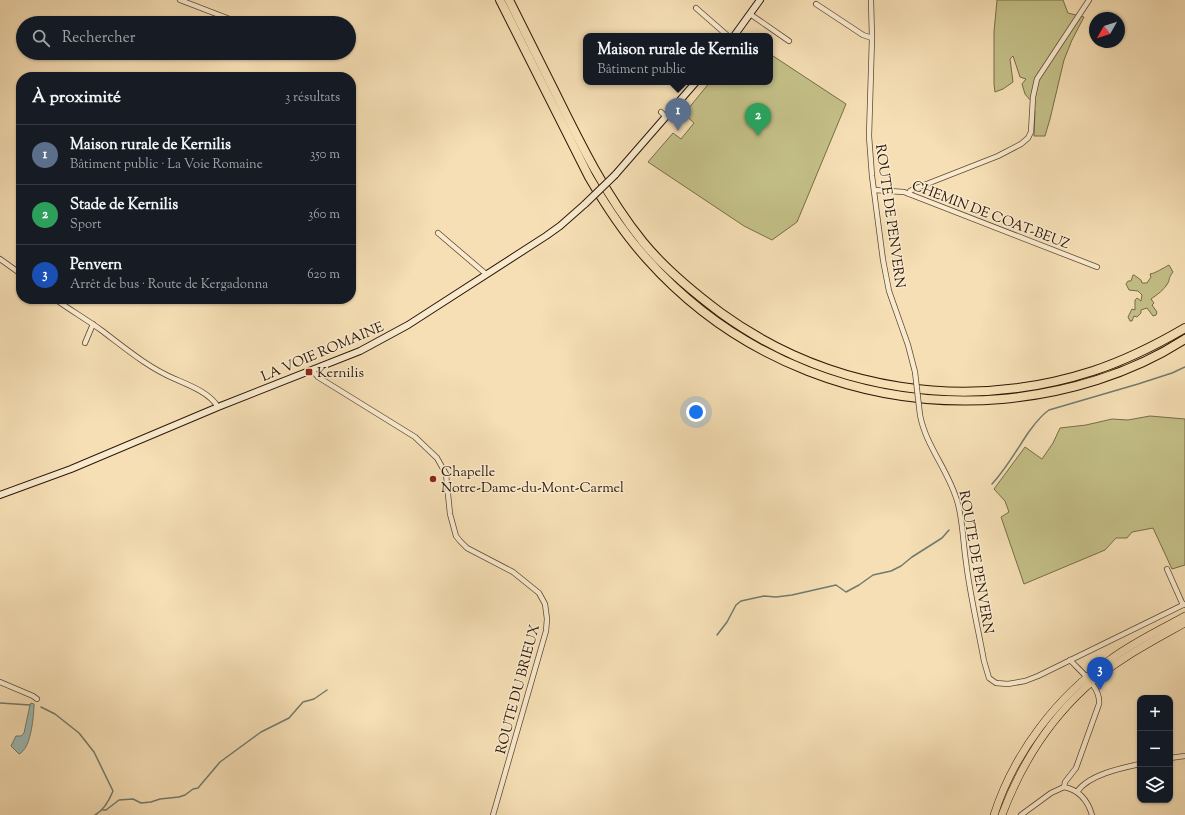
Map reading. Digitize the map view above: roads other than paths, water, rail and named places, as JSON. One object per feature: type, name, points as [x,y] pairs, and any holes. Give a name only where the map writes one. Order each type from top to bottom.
[{"type":"highway","points":[[500,0],[589,177],[605,204],[638,250],[680,293],[708,315],[754,345],[787,363],[833,380],[877,392],[924,399],[980,400],[1028,396],[1082,384],[1124,370],[1155,356],[1185,339]]},
{"type":"highway","points":[[509,0],[585,151],[609,194],[629,224],[665,266],[697,295],[734,322],[772,345],[822,366],[872,382],[932,390],[982,391],[1041,384],[1094,370],[1135,354],[1185,328]]},
{"type":"main road","points":[[994,815],[1009,779],[1026,748],[1054,710],[1120,652],[1185,616]]},
{"type":"main road","points":[[1002,815],[1020,774],[1037,745],[1088,680],[1185,623]]},
{"type":"street","points":[[180,0],[222,16]]},
{"type":"street","points":[[736,33],[760,0]]},
{"type":"street","name":"ROUTE DE PENVERN","points":[[871,0],[872,38],[869,136],[870,158],[883,260],[889,291],[908,345],[915,372],[922,426],[928,441],[951,483],[958,505],[966,562],[984,661],[989,678],[1002,685],[1015,683],[1038,676],[1070,660]]},
{"type":"street","points":[[909,194],[910,191],[914,189],[1002,154],[1021,144],[1028,138],[1031,132],[1033,97],[1037,78],[1089,0]]},
{"type":"street","points":[[816,4],[863,35],[872,38]]},
{"type":"street","points":[[696,8],[725,33]]},
{"type":"street","points":[[750,14],[789,41]]},
{"type":"street","name":"LA VOIE ROMAINE","points":[[0,495],[71,469],[218,407],[356,352],[392,335],[554,230],[585,204],[615,175],[664,114],[693,85]]},
{"type":"street","name":"CHEMIN DE COAT-BEUZ","points":[[874,190],[898,191],[909,194],[1097,267]]},
{"type":"street","points":[[438,233],[486,274]]},
{"type":"street","points":[[0,259],[16,270]]},
{"type":"street","points":[[63,304],[156,370],[203,393],[213,400],[218,407]]},
{"type":"street","points":[[85,343],[92,324]]},
{"type":"street","name":"ROUTE DU BRIEUX","points":[[312,370],[318,377],[415,437],[434,454],[442,464],[446,474],[451,521],[456,536],[471,551],[513,572],[534,589],[544,600],[547,619],[546,630],[493,815]]},
{"type":"street","points":[[1064,787],[1065,782],[1076,768],[1099,704],[1099,694],[1070,660],[1184,604],[1166,569]]},
{"type":"street","points":[[0,682],[33,696],[36,699]]},
{"type":"street","points":[[1173,758],[1185,756]]},
{"type":"street","points":[[1077,792],[1083,785],[1100,776],[1122,768],[1137,765]]},
{"type":"street","points":[[1021,815],[1050,793],[1064,787],[1077,792],[1088,803],[1092,815]]},
{"type":"water","points":[[31,703],[34,704],[34,707],[31,733],[26,746],[19,754],[11,746],[16,736],[21,736],[24,733]]},
{"type":"waterway","points":[[992,484],[1028,433],[1049,410],[1138,384],[1172,373],[1185,367]]},
{"type":"waterway","points":[[717,635],[727,622],[736,605],[741,601],[764,596],[776,597],[792,595],[836,585],[846,592],[873,575],[891,571],[901,566],[912,557],[942,538],[949,530]]},
{"type":"waterway","points":[[103,810],[106,810],[119,800],[133,799],[141,803],[185,795],[193,789],[198,788],[220,762],[261,732],[289,718],[303,702],[314,699],[327,690]]},
{"type":"waterway","points":[[0,703],[30,705]]},
{"type":"waterway","points":[[41,707],[55,714],[79,733],[94,752],[113,791],[106,805],[95,815]]},
{"type":"place","name":"Maison rurale de Kernilis","points":[[678,131]]},
{"type":"place","name":"Stade de Kernilis","points":[[758,136]]},
{"type":"place","name":"Kernilis","points":[[309,372]]},
{"type":"place","name":"Chapelle Notre-Dame-du-Mont-Carmel","points":[[433,479]]},
{"type":"place","name":"Penvern","points":[[1100,690]]}]
